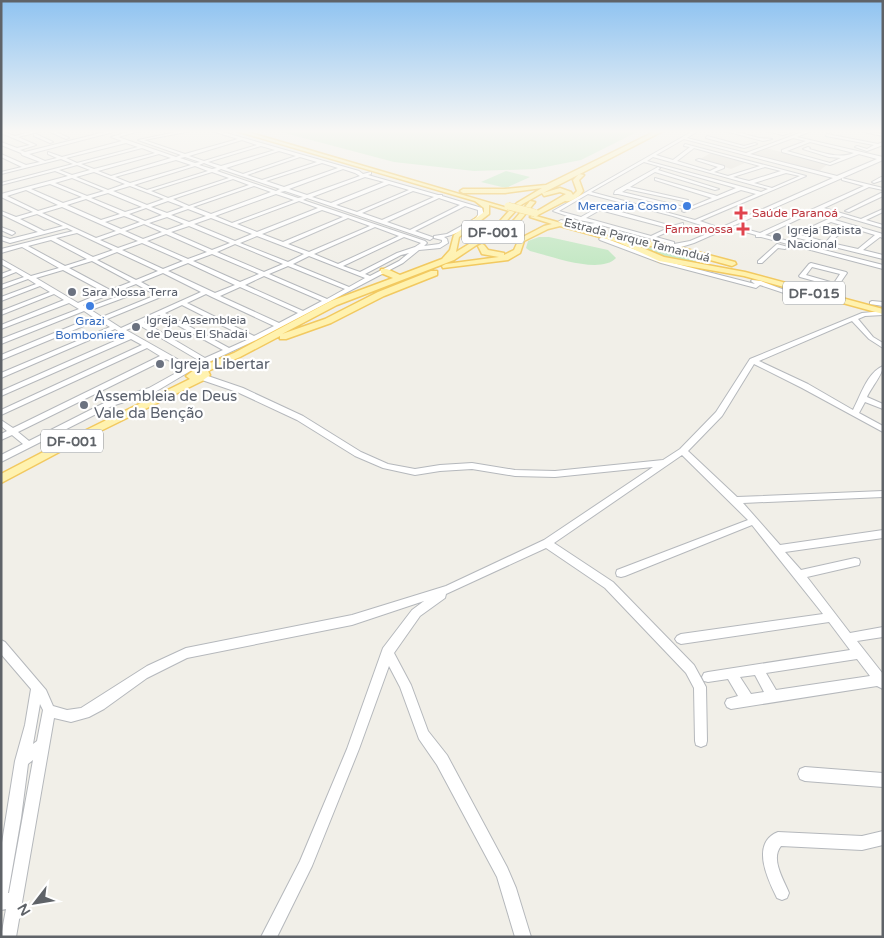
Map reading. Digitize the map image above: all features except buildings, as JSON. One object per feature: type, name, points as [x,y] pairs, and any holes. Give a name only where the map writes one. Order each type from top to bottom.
[{"type":"main road","points":[[370,175],[535,215],[570,196],[569,193],[560,190],[542,195]]},
{"type":"main road","points":[[405,175],[504,207]]},
{"type":"main road","name":"DF-001","points":[[1,478],[144,405],[196,374],[330,302],[444,264],[484,238],[502,223],[519,204],[571,175]]},
{"type":"main road","points":[[558,221],[548,214],[550,211],[580,195],[580,187],[576,180],[581,175]]},
{"type":"main road","name":"DF-001","points":[[482,246],[502,233],[542,195],[581,175]]},
{"type":"main road","points":[[442,188],[472,192],[505,191],[540,187],[560,180]]},
{"type":"main road","points":[[504,207],[499,197],[509,192],[523,193],[527,199]]},
{"type":"main road","points":[[444,264],[452,251],[456,236],[487,213],[487,207],[472,199]]},
{"type":"main road","points":[[484,238],[472,240],[464,235],[494,212],[504,207]]},
{"type":"main road","points":[[237,352],[328,320],[381,294],[418,280],[444,264],[482,246],[485,252],[492,255],[508,253],[512,250],[515,241],[540,225],[535,215]]},
{"type":"main road","name":"Estrada Parque Tamanduá","points":[[535,215],[604,237],[651,239],[666,246],[696,251],[741,269],[883,313]]},
{"type":"main road","name":"Estrada Parque Tamanduá","points":[[535,215],[620,241],[662,259],[690,266],[741,269],[883,305]]},
{"type":"main road","points":[[444,264],[505,258],[517,251],[521,240],[546,226],[562,226],[583,230]]},
{"type":"main road","points":[[638,250],[651,239]]},
{"type":"main road","points":[[690,266],[700,260],[696,251]]},
{"type":"main road","points":[[384,271],[402,278]]},
{"type":"street","points":[[17,175],[24,178]]},
{"type":"street","points":[[2,183],[44,175]]},
{"type":"street","points":[[2,196],[76,175]]},
{"type":"street","points":[[105,175],[370,278]]},
{"type":"street","points":[[110,177],[118,175]]},
{"type":"street","points":[[16,219],[161,175]]},
{"type":"street","points":[[147,191],[200,175]]},
{"type":"street","points":[[223,175],[425,244],[440,246],[445,243],[446,237]]},
{"type":"street","points":[[243,175],[433,238],[446,237],[481,215],[480,209],[369,175]]},
{"type":"street","points":[[263,182],[284,175]]},
{"type":"street","points":[[1,288],[93,259],[324,175]]},
{"type":"street","points":[[233,224],[365,175]]},
{"type":"street","points":[[619,175],[588,193],[580,195],[555,212],[583,218],[651,239],[670,227],[681,224]]},
{"type":"street","points":[[607,198],[645,175]]},
{"type":"street","points":[[663,175],[657,178],[718,198]]},
{"type":"street","points":[[667,175],[718,189],[706,194]]},
{"type":"street","points":[[695,175],[761,194]]},
{"type":"street","points":[[720,175],[771,189]]},
{"type":"street","points":[[728,177],[735,175]]},
{"type":"street","points":[[749,183],[774,175]]},
{"type":"street","points":[[800,175],[804,176]]},
{"type":"street","points":[[696,221],[807,175]]},
{"type":"street","points":[[825,175],[838,178]]},
{"type":"street","points":[[696,251],[714,238],[782,204],[847,175]]},
{"type":"street","points":[[666,246],[681,245],[771,206],[796,201],[851,175]]},
{"type":"street","points":[[72,176],[350,289]]},
{"type":"street","points":[[101,222],[232,178]]},
{"type":"street","points":[[844,179],[883,189]]},
{"type":"street","points":[[645,191],[662,180]]},
{"type":"street","points":[[50,182],[330,302]]},
{"type":"street","points":[[332,204],[389,182]]},
{"type":"street","points":[[97,239],[253,185]]},
{"type":"street","points":[[664,196],[679,186]]},
{"type":"street","points":[[758,236],[868,186]]},
{"type":"street","points":[[626,187],[686,201],[676,206]]},
{"type":"street","points":[[675,215],[741,188]]},
{"type":"street","points":[[26,189],[144,240],[303,313]]},
{"type":"street","points":[[358,213],[414,189]]},
{"type":"street","points":[[629,195],[638,189]]},
{"type":"street","points":[[617,192],[688,209]]},
{"type":"street","points":[[588,193],[675,215],[718,229]]},
{"type":"street","points":[[868,217],[848,211],[883,194]]},
{"type":"street","points":[[2,196],[279,326]]},
{"type":"street","points":[[384,221],[440,196]]},
{"type":"street","points":[[338,266],[413,232],[466,204]]},
{"type":"street","points":[[583,218],[606,205]]},
{"type":"street","points":[[631,216],[644,207]]},
{"type":"street","points":[[83,308],[110,293],[322,208]]},
{"type":"street","points":[[600,208],[670,227]]},
{"type":"street","points":[[820,208],[883,227]]},
{"type":"street","points":[[862,221],[883,210]]},
{"type":"street","points":[[1,212],[44,233]]},
{"type":"street","points":[[784,243],[841,215]]},
{"type":"street","points":[[283,244],[347,217]]},
{"type":"street","points":[[583,218],[595,225],[681,245]]},
{"type":"street","points":[[831,220],[881,236]]},
{"type":"street","points":[[558,221],[584,227],[595,225]]},
{"type":"street","points":[[595,225],[593,229],[604,237],[638,250]]},
{"type":"street","points":[[4,240],[44,233],[69,226]]},
{"type":"street","points":[[214,296],[374,226]]},
{"type":"street","points":[[828,244],[835,235],[852,226]]},
{"type":"street","points":[[1,228],[12,233]]},
{"type":"street","points":[[734,228],[784,243],[883,267]]},
{"type":"street","points":[[1,251],[79,231]]},
{"type":"street","points":[[707,235],[714,238]]},
{"type":"street","points":[[797,236],[883,257]]},
{"type":"street","points":[[859,251],[881,236]]},
{"type":"street","points":[[360,274],[399,254],[418,248],[433,238]]},
{"type":"street","points":[[53,239],[161,295]]},
{"type":"street","points":[[24,246],[110,293]]},
{"type":"street","points":[[760,262],[777,246],[807,253],[812,250]]},
{"type":"street","points":[[1,459],[110,404],[196,374],[205,361],[237,352],[254,339],[303,313],[330,302],[407,258],[418,248]]},
{"type":"street","points":[[844,273],[811,265],[802,276],[836,285],[844,273],[852,260]]},
{"type":"street","points":[[3,263],[196,374],[240,390],[300,418],[358,454],[386,466],[415,472],[472,466],[515,473],[555,474],[664,463]]},
{"type":"street","points":[[690,266],[756,286],[758,282],[795,295]]},
{"type":"street","points":[[1,276],[17,270]]},
{"type":"street","points":[[1,299],[42,284]]},
{"type":"street","points":[[1,358],[171,290]]},
{"type":"street","points":[[1,313],[55,292]]},
{"type":"street","points":[[1,376],[118,328],[139,322],[206,292]]},
{"type":"street","points":[[1,342],[83,308],[132,293]]},
{"type":"street","points":[[1,327],[70,300]]},
{"type":"street","points":[[182,303],[254,339]]},
{"type":"street","points":[[851,304],[857,318],[871,338],[883,346]]},
{"type":"street","points":[[160,313],[237,352]]},
{"type":"street","points":[[49,710],[66,717],[78,716],[91,710],[168,659],[186,653],[352,620],[449,589],[547,544],[683,451],[718,414],[753,361],[857,318],[871,313],[883,313]]},
{"type":"street","points":[[139,322],[205,361]]},
{"type":"street","points":[[1,394],[131,336]]},
{"type":"street","points":[[1,413],[148,346]]},
{"type":"street","points":[[1,437],[166,356]]},
{"type":"street","points":[[753,361],[805,386],[883,430]]},
{"type":"street","points":[[855,414],[872,377],[883,368]]},
{"type":"street","points":[[864,398],[883,407]]},
{"type":"street","points":[[1,422],[29,445]]},
{"type":"street","points":[[683,451],[737,500],[799,575],[881,682],[747,699],[731,703]]},
{"type":"street","points":[[737,500],[883,494]]},
{"type":"street","points":[[621,574],[754,521]]},
{"type":"street","points":[[777,549],[883,534]]},
{"type":"street","points":[[547,544],[608,585],[690,669],[700,687],[701,741]]},
{"type":"street","points":[[799,575],[855,562]]},
{"type":"street","points":[[269,937],[287,904],[314,844],[353,749],[394,640],[416,613],[449,589]]},
{"type":"street","points":[[681,639],[831,617]]},
{"type":"street","points":[[848,638],[883,632]]},
{"type":"street","points":[[1,645],[46,700],[49,710],[44,744],[5,897]]},
{"type":"street","points":[[388,652],[403,680],[423,735],[442,760],[502,872],[508,885],[516,919],[523,937]]},
{"type":"street","points":[[708,677],[860,654]]},
{"type":"street","points":[[758,670],[773,696]]},
{"type":"street","points":[[731,674],[747,699]]},
{"type":"street","points":[[8,937],[5,897],[22,761],[31,725],[37,688]]},
{"type":"street","points":[[22,761],[44,744]]},
{"type":"street","points":[[805,774],[883,780]]},
{"type":"street","points":[[782,893],[770,860],[772,846],[778,839],[862,843],[883,838]]},
{"type":"green space","points":[[497,175],[521,175],[530,177],[506,188],[481,182]]},
{"type":"green space","points":[[539,237],[549,237],[608,250],[616,258],[609,263],[587,265],[562,260],[530,251],[526,248],[528,241]]},
{"type":"green space","points":[[652,245],[696,255],[698,260],[686,262],[671,260],[644,248]]},
{"type":"place","name":"Mercearia Cosmo","points":[[687,206]]},
{"type":"place","name":"Saúde Paranoá","points":[[741,213]]},
{"type":"place","name":"Farmanossa","points":[[743,229]]},
{"type":"place","name":"Igreja Batista Nacional","points":[[777,237]]},
{"type":"place","name":"Sara Nossa Terra","points":[[72,292]]},
{"type":"place","name":"Grazi Bomboniere","points":[[90,306]]},
{"type":"place","name":"Igreja Assembleia de Deus El Shadai","points":[[136,327]]},
{"type":"place","name":"Igreja Libertar","points":[[160,364]]},
{"type":"place","name":"Assembleia de Deus Vale da Benção","points":[[84,405]]}]
